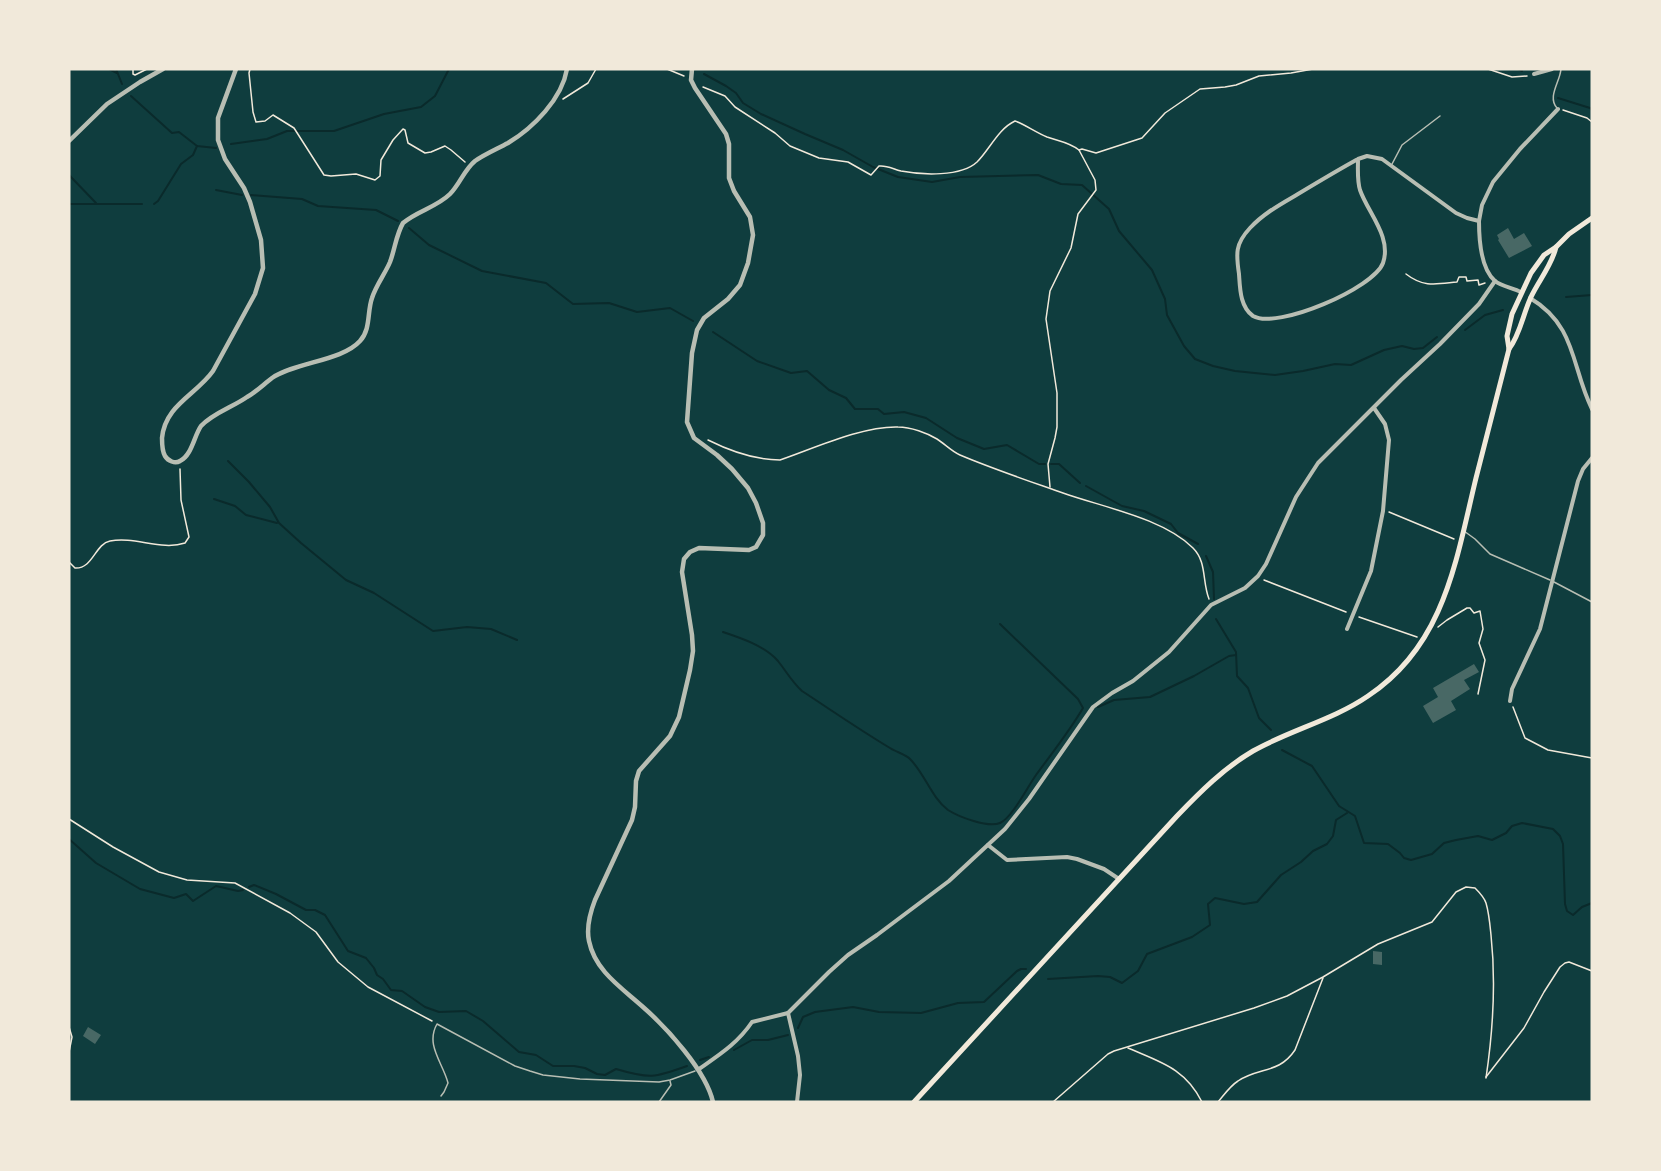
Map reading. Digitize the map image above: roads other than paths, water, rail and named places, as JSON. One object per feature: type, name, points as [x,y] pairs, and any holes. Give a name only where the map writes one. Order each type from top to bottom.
[{"type":"main road","points":[[1509,349],[1507,336],[1512,314],[1531,273],[1544,255],[1592,218]]},
{"type":"main road","points":[[914,1102],[1177,816],[1219,776],[1253,752],[1342,711],[1368,696],[1401,668],[1424,639],[1445,598],[1454,570],[1509,349],[1515,341],[1530,298],[1552,260],[1556,247]]},
{"type":"main road","points":[[1521,292],[1530,298]]},
{"type":"street","points":[[69,141],[107,104],[163,69]]},
{"type":"street","points":[[236,69],[218,118],[217,133],[222,153],[244,188],[253,212],[265,268],[255,294],[213,371],[181,401],[166,423],[162,440],[164,455],[172,462],[179,462],[188,453],[200,428],[208,420],[245,399],[281,373],[337,354],[360,341],[367,328],[371,301],[390,263],[403,223],[447,197],[473,163],[514,140],[534,123],[558,92],[566,77],[567,69]]},
{"type":"street","points":[[692,69],[693,84],[726,134],[729,144],[729,178],[750,217],[753,236],[748,263],[740,285],[732,295],[704,318],[697,330],[692,353],[687,422],[694,438],[724,462],[748,488],[761,517],[763,535],[756,547],[749,550],[699,548],[690,552],[683,562],[682,572],[693,651],[679,717],[670,736],[639,771],[636,781],[634,814],[595,900],[588,930],[591,950],[604,971],[655,1018],[699,1069],[708,1084],[713,1102]]},
{"type":"street","points":[[1534,74],[1552,69]]},
{"type":"street","points":[[1521,292],[1495,281],[1489,272],[1480,247],[1479,221],[1482,205],[1493,182],[1558,109]]},
{"type":"street","points":[[1358,159],[1358,182],[1361,192],[1383,238],[1384,255],[1381,267],[1371,278],[1351,291],[1300,313],[1270,319],[1254,316],[1246,308],[1241,296],[1236,255],[1240,241],[1250,227],[1274,208],[1358,159],[1373,156],[1382,159],[1456,213],[1479,221]]},
{"type":"street","points":[[699,1069],[731,1047],[752,1022],[788,1013],[848,955],[936,892],[1005,829],[1029,799],[1093,707],[1100,700],[1132,681],[1169,652],[1211,605],[1245,588],[1258,576],[1306,480],[1318,463],[1479,304],[1495,281]]},
{"type":"street","points":[[1530,298],[1552,316],[1568,338],[1586,397],[1592,409]]},
{"type":"street","points":[[1347,629],[1371,571],[1383,511],[1389,440],[1384,424],[1374,408]]},
{"type":"street","points":[[1510,701],[1512,689],[1540,629],[1578,481],[1583,469],[1592,458]]},
{"type":"street","points":[[988,844],[1007,860],[1067,857],[1104,869],[1119,879]]},
{"type":"street","points":[[788,1013],[800,1075],[797,1102]]},
{"type":"lane","points":[[1558,109],[1552,98],[1560,77],[1560,69]]},
{"type":"lane","points":[[1391,166],[1402,145],[1440,116]]},
{"type":"lane","points":[[1463,531],[1468,532],[1490,554],[1553,581],[1592,602]]},
{"type":"lane","points":[[441,1096],[448,1083],[434,1048],[433,1038],[437,1024],[515,1066],[543,1075],[659,1082],[699,1069]]},
{"type":"lane","points":[[659,1102],[671,1085],[670,1080]]},
{"type":"waterway","points":[[109,69],[117,73]]},
{"type":"waterway","points":[[116,69],[122,84]]},
{"type":"waterway","points":[[231,144],[267,139],[287,131],[334,131],[384,114],[421,107],[435,96],[449,69]]},
{"type":"waterway","points":[[1518,69],[1522,71]]},
{"type":"waterway","points":[[704,74],[736,93],[743,103],[761,114],[898,177],[932,182],[960,177],[1038,175],[1061,184],[1082,185],[1109,209],[1119,231],[1152,270],[1165,299],[1167,315],[1184,346],[1195,359],[1213,366],[1275,375],[1335,364],[1351,365],[1384,350],[1402,346],[1414,349],[1423,348],[1437,337]]},
{"type":"waterway","points":[[131,96],[172,133],[179,132],[197,146],[216,148]]},
{"type":"waterway","points":[[1558,98],[1592,110]]},
{"type":"waterway","points":[[154,204],[181,164],[193,155],[197,146]]},
{"type":"waterway","points":[[69,175],[96,203]]},
{"type":"waterway","points":[[216,190],[242,195]]},
{"type":"waterway","points":[[251,195],[302,199],[318,206],[376,210],[398,221]]},
{"type":"waterway","points":[[69,204],[142,204]]},
{"type":"waterway","points":[[409,228],[429,245],[482,271],[546,283],[573,304],[609,303],[637,312],[670,308],[693,321]]},
{"type":"waterway","points":[[1566,297],[1592,295]]},
{"type":"waterway","points":[[1465,330],[1485,315],[1503,310]]},
{"type":"waterway","points":[[713,332],[757,361],[791,373],[807,371],[829,390],[846,398],[855,409],[878,409],[884,414],[904,412],[926,418],[957,438],[984,449],[1007,445],[1039,464],[1045,464]]},
{"type":"waterway","points":[[228,461],[270,507],[279,523],[346,580],[374,593],[433,631],[467,627],[491,629],[517,640]]},
{"type":"waterway","points":[[1051,464],[1059,464],[1080,483]]},
{"type":"waterway","points":[[1086,486],[1122,506],[1144,511],[1171,524],[1178,533],[1198,544]]},
{"type":"waterway","points":[[214,499],[235,506],[246,515],[277,523]]},
{"type":"waterway","points":[[1206,556],[1213,572],[1214,599]]},
{"type":"waterway","points":[[1216,619],[1236,652],[1237,676],[1248,688],[1259,718],[1271,730]]},
{"type":"waterway","points":[[723,632],[766,651],[778,661],[802,691],[908,757],[920,771],[937,799],[948,810],[974,821],[995,824],[1005,820],[1015,809],[1083,708],[1078,699],[1000,624]]},
{"type":"waterway","points":[[1098,707],[1114,700],[1150,697],[1229,656],[1236,655]]},
{"type":"waterway","points":[[1282,750],[1312,766],[1339,806],[1355,816],[1364,843],[1388,844],[1404,858],[1411,860],[1432,854],[1444,843],[1456,840],[1478,836],[1492,840],[1506,833],[1512,826],[1522,823],[1553,829],[1560,836],[1563,844],[1567,911],[1573,915],[1582,907],[1592,903]]},
{"type":"waterway","points":[[1048,979],[1098,976],[1110,977],[1122,983],[1138,971],[1147,954],[1192,937],[1210,925],[1208,904],[1215,898],[1244,904],[1257,902],[1281,875],[1313,851],[1327,844],[1333,836],[1336,820],[1347,813]]},
{"type":"waterway","points":[[69,839],[96,863],[140,889],[174,898],[186,894],[193,901],[216,886],[243,890]]},
{"type":"waterway","points":[[249,887],[254,885],[306,910],[315,910],[325,915],[348,951],[366,958],[391,990],[402,991],[425,1007],[439,1012],[466,1011],[483,1021],[519,1052],[536,1055],[553,1066],[574,1066],[605,1075],[616,1069],[645,1076],[667,1073],[687,1066]]},
{"type":"waterway","points":[[798,1028],[803,1017],[815,1012],[853,1007],[879,1012],[921,1013],[958,1003],[984,1002],[1017,971],[1026,969]]},
{"type":"waterway","points":[[734,1050],[752,1040],[768,1040],[788,1035]]},
{"type":"waterway","points":[[700,1060],[709,1057]]}]
